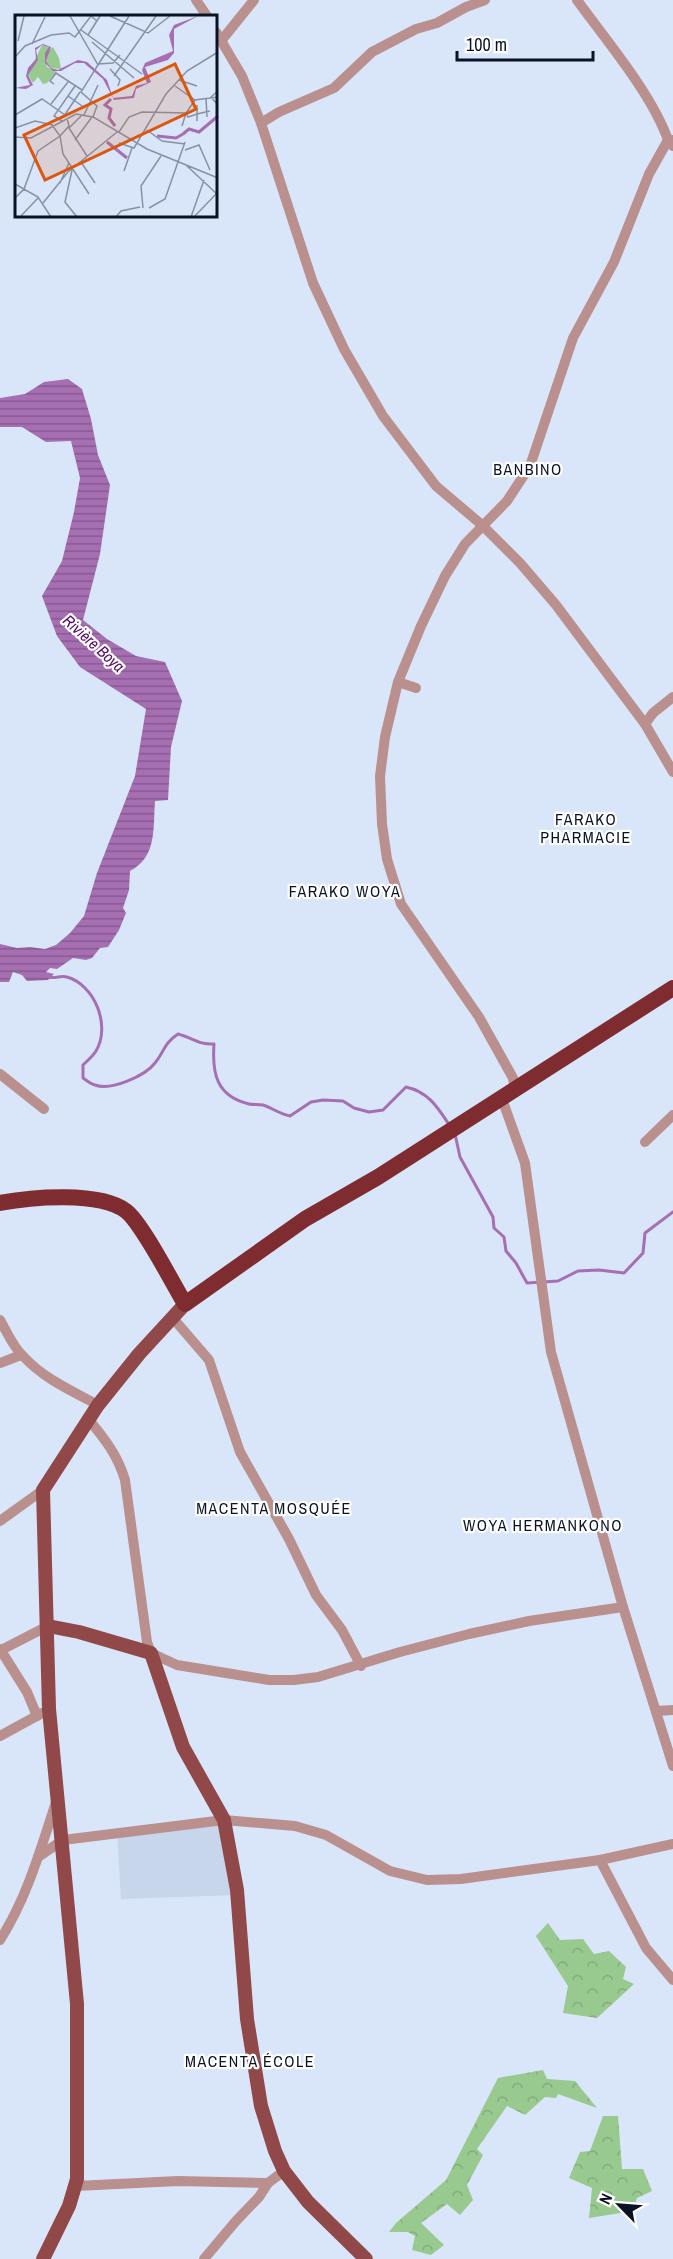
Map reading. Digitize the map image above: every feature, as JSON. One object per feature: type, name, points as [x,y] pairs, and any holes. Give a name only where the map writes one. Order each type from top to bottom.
[{"type":"highway","points":[[0,1203],[27,1198],[57,1197],[108,1203],[126,1210],[137,1223],[185,1304],[305,1220],[378,1177],[673,988]]},
{"type":"main road","points":[[44,2259],[59,2230],[76,2186],[77,2004],[58,1796],[43,1712],[48,1626],[43,1490],[98,1405],[132,1362],[185,1304]]},
{"type":"main road","points":[[48,1626],[79,1632],[151,1653],[183,1747],[224,1820],[237,1890],[248,2019],[261,2106],[275,2151],[284,2171],[308,2202],[366,2259]]},
{"type":"street","points":[[196,0],[206,15]]},
{"type":"street","points":[[254,0],[219,36],[242,76],[261,123],[313,283],[344,348],[383,416],[436,486],[482,525],[556,604],[645,724],[673,772]]},
{"type":"street","points":[[261,123],[279,112],[334,88],[372,52],[416,29],[438,23],[466,7],[485,0]]},
{"type":"street","points":[[577,0],[623,62],[662,122],[671,142],[648,174],[614,262],[573,338],[530,466],[507,501],[465,544],[445,576],[421,626],[398,682],[386,737],[380,776],[382,824],[387,859],[401,904],[479,1017],[513,1078],[508,1094],[525,1163],[551,1352],[624,1607],[673,1766]]},
{"type":"street","points":[[398,682],[416,688]]},
{"type":"street","points":[[645,724],[652,713],[673,697]]},
{"type":"street","points":[[0,1074],[44,1109]]},
{"type":"street","points":[[645,1142],[673,1115]]},
{"type":"street","points":[[172,1317],[209,1360],[240,1452],[290,1539],[316,1595],[342,1630],[361,1666]]},
{"type":"street","points":[[0,1320],[21,1355],[52,1381],[98,1405]]},
{"type":"street","points":[[0,1363],[21,1355]]},
{"type":"street","points":[[89,1420],[120,1462],[125,1480],[147,1642],[151,1653],[177,1665],[269,1680],[318,1677],[469,1634],[530,1621],[624,1607]]},
{"type":"street","points":[[0,1521],[43,1490]]},
{"type":"street","points":[[0,1736],[43,1712],[27,1692],[0,1649],[48,1626]]},
{"type":"street","points":[[657,1711],[673,1710]]},
{"type":"street","points":[[0,1940],[8,1928],[38,1857],[58,1796]]},
{"type":"street","points":[[38,1857],[63,1840],[224,1820],[295,1826],[326,1835],[390,1871],[427,1881],[461,1879],[600,1860],[673,1844]]},
{"type":"street","points":[[600,1860],[646,1948],[673,1980]]},
{"type":"street","points":[[204,2259],[268,2184],[284,2171]]},
{"type":"street","points":[[76,2186],[178,2181],[268,2184]]},
{"type":"shaded area","points":[[224,1820],[238,1895],[121,1899],[117,1833]]},
{"type":"green space","points":[[548,1923],[560,1940],[583,1939],[594,1954],[609,1951],[626,1967],[623,1979],[634,1984],[597,2018],[563,2013],[568,1986],[536,1936]]},
{"type":"green space","points":[[543,2070],[547,2079],[575,2081],[597,2108],[558,2094],[556,2098],[545,2097],[525,2115],[507,2106],[477,2149],[483,2155],[467,2185],[473,2200],[460,2215],[447,2204],[421,2223],[444,2245],[431,2255],[412,2250],[415,2236],[408,2232],[389,2232],[396,2223],[446,2180],[498,2078]]},
{"type":"green space","points":[[603,2116],[618,2116],[622,2169],[643,2169],[652,2191],[637,2198],[633,2211],[589,2218],[592,2188],[569,2178],[580,2152],[590,2151]]},
{"type":"water","name":"Rivière Boya","points":[[68,379],[82,389],[98,455],[110,485],[100,554],[83,620],[107,639],[136,656],[165,662],[182,701],[171,747],[168,800],[155,801],[152,841],[145,858],[130,871],[129,890],[123,908],[126,913],[108,947],[100,948],[92,958],[86,960],[73,958],[57,969],[50,968],[46,972],[54,974],[48,980],[27,981],[22,975],[13,972],[9,982],[0,982],[0,944],[17,948],[45,949],[56,945],[84,916],[97,873],[135,776],[146,709],[80,667],[57,636],[42,596],[62,561],[74,512],[80,478],[71,441],[46,442],[22,427],[0,427],[0,398],[25,394],[44,382]]},
{"type":"waterway","points":[[48,977],[65,977],[77,981],[85,988],[98,1008],[102,1030],[100,1041],[95,1053],[83,1065],[83,1078],[93,1084],[110,1086],[144,1073],[178,1034],[200,1042],[214,1044],[215,1074],[218,1082],[229,1095],[238,1100],[263,1105],[290,1116],[311,1102],[323,1100],[343,1101],[354,1108],[369,1112],[383,1110],[406,1087],[427,1097],[450,1126]]},
{"type":"waterway","points":[[455,1134],[460,1157],[493,1217],[494,1228],[504,1237],[506,1251],[527,1283],[558,1281],[578,1271],[599,1270],[624,1273],[643,1253],[645,1233],[673,1212]]},
{"type":"district","name":"BANBINO","points":[[528,469]]},
{"type":"district","name":"FARAKO PHARMACIE","points":[[586,828]]},
{"type":"district","name":"FARAKO WOYA","points":[[345,891]]},
{"type":"district","name":"MACENTA MOSQUÉE","points":[[274,1508]]},
{"type":"district","name":"WOYA HERMANKONO","points":[[543,1525]]},
{"type":"district","name":"MACENTA ÉCOLE","points":[[250,2061]]}]
